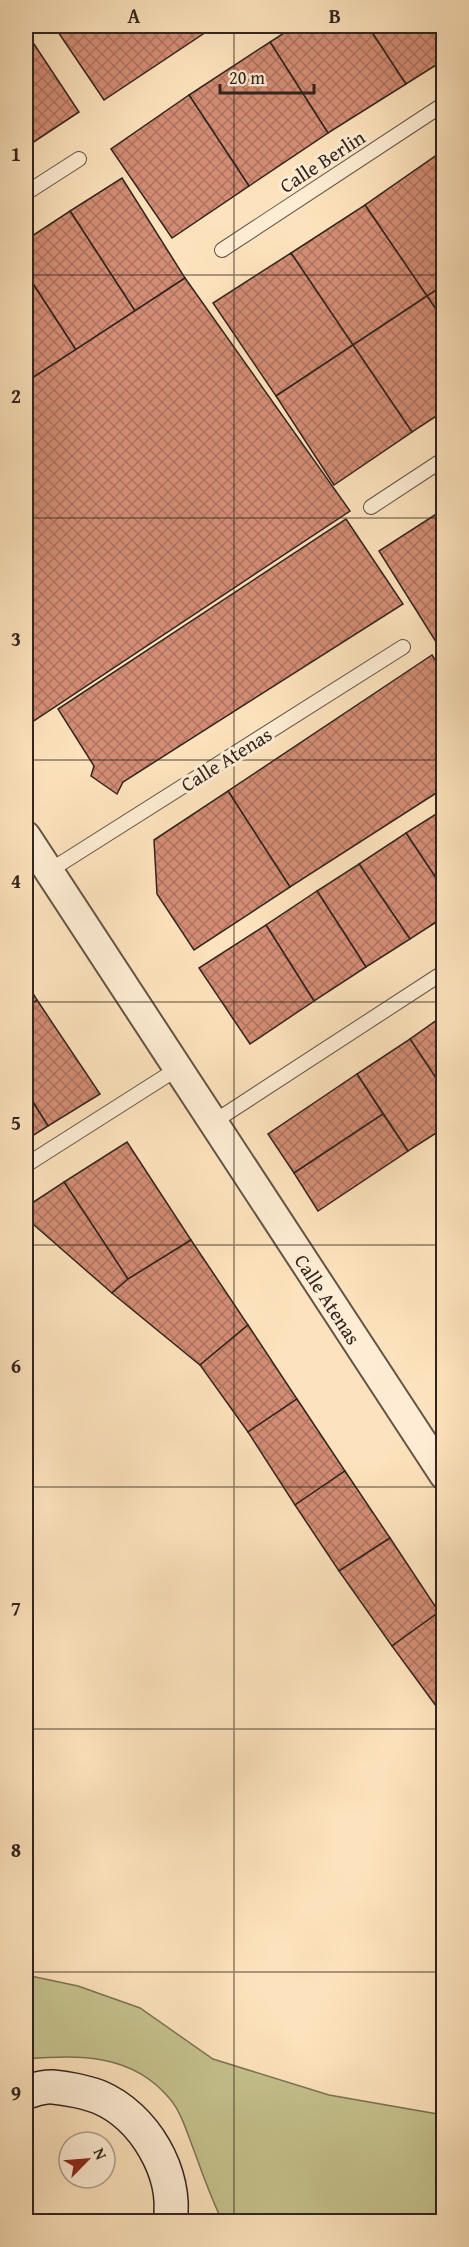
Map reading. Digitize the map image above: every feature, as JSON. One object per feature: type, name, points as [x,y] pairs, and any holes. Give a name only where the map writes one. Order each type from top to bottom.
[{"type":"street","name":"Calle Atenas","points":[[26,836],[444,1475]]},
{"type":"street","points":[[26,2092],[51,2087],[99,2097],[133,2119],[162,2159],[186,2222]]},
{"type":"street","points":[[162,2159],[173,2205],[170,2222]]},
{"type":"lane","name":"Calle Berlin","points":[[222,250],[444,104]]},
{"type":"lane","points":[[26,193],[80,159]]},
{"type":"lane","points":[[370,507],[444,459]]},
{"type":"lane","name":"Calle Atenas","points":[[49,871],[404,647]]},
{"type":"lane","points":[[212,1123],[444,972]]},
{"type":"lane","points":[[26,1165],[177,1069]]},
{"type":"shaded area","points":[[26,1975],[78,1986],[140,2008],[213,2059],[329,2095],[443,2115],[443,2221],[222,2221],[181,2118],[170,2099],[155,2084],[122,2065],[104,2060],[66,2057],[26,2059]]},
{"type":"building","points":[[54,26],[215,26],[104,100]]},
{"type":"building","points":[[295,26],[368,26],[406,84],[328,133],[270,42]]},
{"type":"building","points":[[368,26],[444,26],[444,60],[406,84]]},
{"type":"building","points":[[26,32],[79,112],[26,147]]},
{"type":"building","points":[[270,42],[328,133],[249,186],[189,95]]},
{"type":"building","points":[[189,95],[249,186],[172,238],[111,149]]},
{"type":"building","points":[[444,150],[444,285],[427,296],[365,205]]},
{"type":"building","points":[[122,178],[185,278],[135,311],[70,211]]},
{"type":"building","points":[[365,205],[427,296],[353,345],[291,253]]},
{"type":"building","points":[[70,211],[135,311],[76,350],[26,273],[26,240]]},
{"type":"building","points":[[291,253],[353,345],[276,396],[213,303]]},
{"type":"building","points":[[26,273],[76,350],[26,382]]},
{"type":"building","points":[[185,278],[350,511],[26,726],[26,382]]},
{"type":"building","points":[[444,285],[444,321],[427,296]]},
{"type":"building","points":[[427,296],[444,321],[444,411],[412,432],[353,345]]},
{"type":"building","points":[[353,345],[412,432],[334,485],[276,396]]},
{"type":"building","points":[[444,509],[444,642],[438,645],[379,551]]},
{"type":"building","points":[[346,519],[403,604],[123,782],[117,794],[91,776],[94,766],[58,709]]},
{"type":"building","points":[[432,655],[444,674],[444,788],[290,887],[228,791]]},
{"type":"building","points":[[228,791],[290,887],[194,950],[157,894],[154,840]]},
{"type":"building","points":[[444,809],[444,890],[406,833]]},
{"type":"building","points":[[406,833],[444,890],[444,917],[410,939],[359,864]]},
{"type":"building","points":[[359,864],[410,939],[366,967],[317,891]]},
{"type":"building","points":[[317,891],[366,967],[314,1001],[266,925]]},
{"type":"building","points":[[266,925],[314,1001],[250,1044],[199,968]]},
{"type":"building","points":[[26,982],[37,1000],[26,1008]]},
{"type":"building","points":[[37,1000],[100,1094],[48,1126],[26,1091],[26,1008]]},
{"type":"building","points":[[444,1015],[444,1090],[410,1039]]},
{"type":"building","points":[[410,1039],[444,1090],[444,1128],[408,1151],[357,1074]]},
{"type":"building","points":[[357,1074],[383,1114],[294,1173],[268,1134]]},
{"type":"building","points":[[26,1091],[48,1126],[26,1140]]},
{"type":"building","points":[[383,1114],[408,1151],[318,1211],[294,1173]]},
{"type":"building","points":[[127,1142],[191,1240],[128,1279],[64,1182]]},
{"type":"building","points":[[64,1182],[128,1279],[112,1293],[26,1218],[26,1207]]},
{"type":"building","points":[[191,1240],[248,1325],[200,1365],[112,1293],[128,1279]]},
{"type":"building","points":[[248,1325],[297,1399],[248,1432],[200,1365]]},
{"type":"building","points":[[297,1399],[345,1471],[295,1505],[248,1432]]},
{"type":"building","points":[[345,1471],[390,1538],[339,1571],[295,1505]]},
{"type":"building","points":[[390,1538],[439,1612],[392,1646],[339,1571]]},
{"type":"building","points":[[439,1612],[444,1619],[444,1712],[442,1714],[392,1646]]}]
